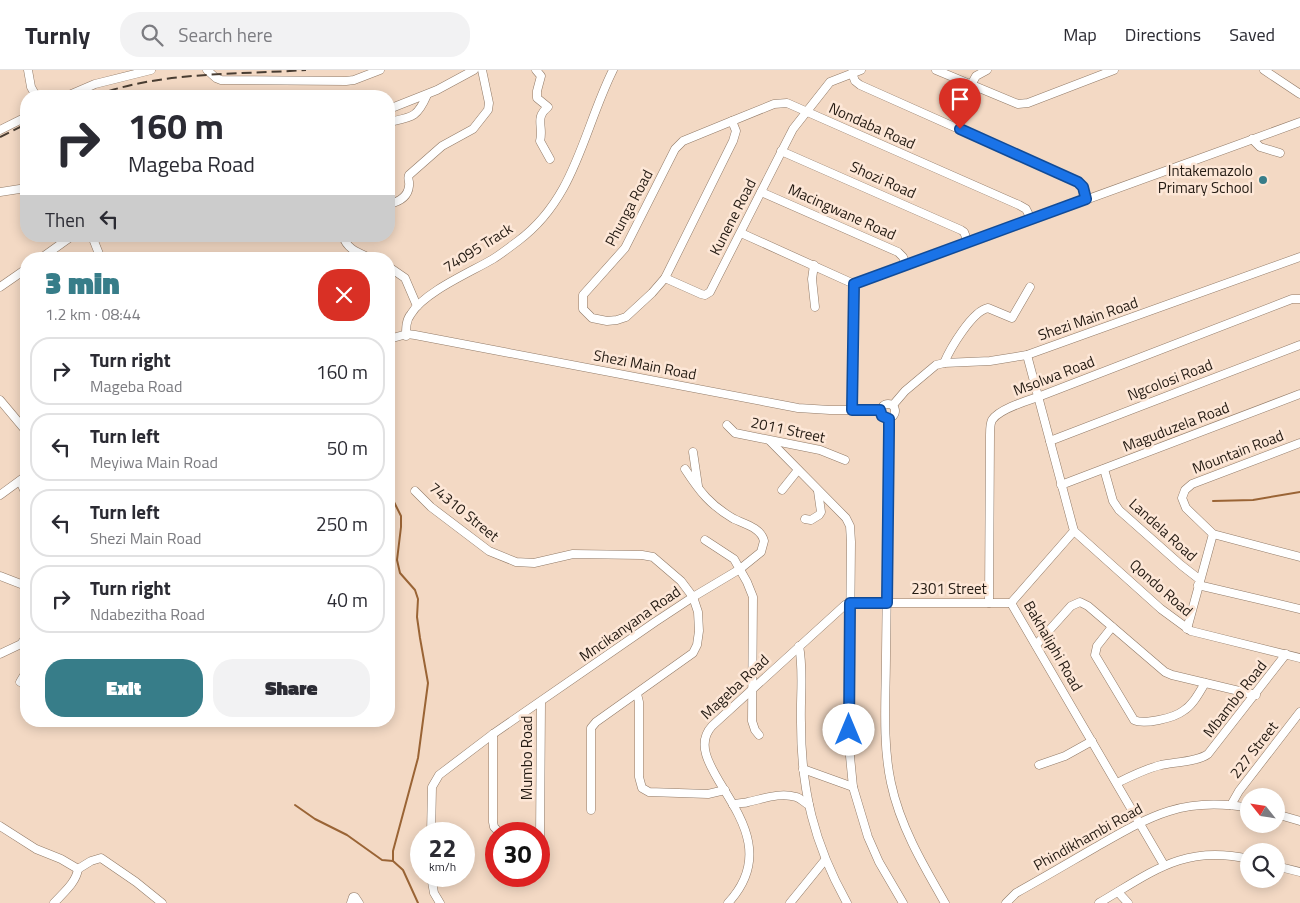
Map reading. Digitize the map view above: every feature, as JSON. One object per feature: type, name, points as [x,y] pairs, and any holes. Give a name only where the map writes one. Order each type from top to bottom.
[{"type":"street","points":[[28,70],[33,90]]},
{"type":"street","points":[[81,90],[95,84],[151,70]]},
{"type":"street","points":[[206,70],[221,80],[346,81],[354,80],[380,70]]},
{"type":"street","points":[[395,107],[427,95],[474,70]]},
{"type":"street","points":[[395,202],[406,196],[409,186],[407,177],[442,146],[473,129],[488,110],[489,103],[482,70]]},
{"type":"street","points":[[536,70],[541,76],[537,98],[548,107],[543,111],[540,118],[542,138],[540,141],[550,159]]},
{"type":"street","name":"74095 Track","points":[[406,336],[408,318],[417,306],[445,285],[494,258],[520,240],[557,201],[573,172],[613,70]]},
{"type":"street","name":"Kunene Road","points":[[665,278],[701,294],[707,294],[714,286],[793,129],[830,82],[861,70]]},
{"type":"street","points":[[936,70],[1014,103],[1024,104],[1114,70]]},
{"type":"street","points":[[971,85],[976,76],[987,70]]},
{"type":"street","points":[[1264,70],[1300,94]]},
{"type":"street","points":[[852,73],[855,81],[860,85],[1078,182],[1083,187],[1086,199]]},
{"type":"street","points":[[395,120],[416,114],[427,95]]},
{"type":"street","points":[[732,121],[782,102],[806,112]]},
{"type":"street","name":"Nondaba Road","points":[[806,112],[1018,205],[1026,209],[1031,219]]},
{"type":"street","points":[[0,130],[20,120]]},
{"type":"street","name":"Phunga Road","points":[[732,121],[736,131],[735,137],[665,278],[638,307],[617,320],[607,321],[592,318],[583,309],[583,295],[626,248],[675,148],[683,142],[732,121]]},
{"type":"street","points":[[741,233],[854,284],[1300,122]]},
{"type":"street","points":[[1252,139],[1256,145],[1280,153]]},
{"type":"street","name":"Shozi Road","points":[[781,151],[957,228],[964,232],[968,242]]},
{"type":"street","points":[[0,192],[20,189]]},
{"type":"street","name":"Macingwane Road","points":[[761,192],[898,252],[906,265]]},
{"type":"street","points":[[50,252],[64,242]]},
{"type":"street","points":[[345,242],[349,247],[359,252]]},
{"type":"street","name":"Shezi Main Road","points":[[892,406],[905,391],[930,369],[944,363],[990,362],[1027,355],[1300,257]]},
{"type":"street","points":[[814,265],[812,279],[815,307]]},
{"type":"street","points":[[395,271],[405,278],[417,306]]},
{"type":"street","points":[[0,288],[20,273]]},
{"type":"street","points":[[852,410],[854,284]]},
{"type":"street","points":[[944,363],[953,344],[981,310],[988,308],[1012,318],[1030,287]]},
{"type":"street","name":"Msolwa Road","points":[[989,603],[991,423],[994,418],[1002,412],[1038,397],[1273,306],[1300,299]]},
{"type":"street","name":"Shezi Main Road","points":[[395,338],[406,336],[407,334],[415,335],[798,408],[880,410],[885,404],[892,406],[895,412],[889,419]]},
{"type":"street","name":"Ngcolosi Road","points":[[1050,441],[1300,345]]},
{"type":"street","points":[[1027,355],[1074,531]]},
{"type":"street","name":"Maguduzela Road","points":[[1061,485],[1300,394]]},
{"type":"street","points":[[0,400],[20,424]]},
{"type":"street","points":[[880,410],[882,416],[889,419],[887,746],[891,784],[900,816],[924,866],[945,903]]},
{"type":"street","name":"2011 Street","points":[[727,425],[735,433],[820,450],[846,460]]},
{"type":"street","points":[[770,441],[846,518],[850,526],[852,542],[849,746],[853,788],[868,837],[903,903]]},
{"type":"street","name":"Mountain Road","points":[[1213,534],[1184,505],[1182,498],[1188,487],[1300,443]]},
{"type":"street","points":[[693,452],[698,488]]},
{"type":"street","points":[[685,469],[712,504],[750,526],[763,537],[764,547],[761,552],[740,569],[693,597]]},
{"type":"street","name":"Landela Road","points":[[1104,469],[1113,501],[1119,510],[1199,582],[1300,609]]},
{"type":"street","points":[[782,490],[798,470]]},
{"type":"street","points":[[0,495],[20,480]]},
{"type":"street","points":[[805,519],[810,520],[821,512],[818,490]]},
{"type":"street","name":"74310 Street","points":[[415,491],[430,507],[489,551],[506,560],[529,564],[573,554],[650,556],[676,576],[693,597]]},
{"type":"street","name":"Bakhaliphi Road","points":[[1074,531],[1011,603],[1164,865]]},
{"type":"street","name":"Qondo Road","points":[[1074,531],[1161,609],[1187,629],[1197,634],[1300,658]]},
{"type":"street","points":[[1187,629],[1213,534],[1300,557]]},
{"type":"street","points":[[705,540],[734,559],[753,597],[752,721],[759,735]]},
{"type":"street","points":[[0,576],[20,584]]},
{"type":"street","name":"Mncikanyana Road","points":[[431,822],[431,792],[434,781],[447,768],[693,597],[699,617],[699,640],[696,649],[686,659],[596,722],[591,728],[591,810]]},
{"type":"street","points":[[1036,645],[1070,606],[1080,602],[1088,606],[1165,672],[1256,695]]},
{"type":"street","points":[[850,603],[887,603]]},
{"type":"street","name":"Mageba Road","points":[[728,903],[740,886],[749,860],[747,836],[744,826],[706,756],[704,743],[706,734],[712,726],[799,646],[850,603]]},
{"type":"street","name":"2301 Street","points":[[887,603],[1011,603]]},
{"type":"street","points":[[1112,627],[1097,646],[1095,655],[1134,720],[1144,723],[1182,712],[1192,702],[1205,683]]},
{"type":"street","points":[[0,654],[20,644]]},
{"type":"street","points":[[799,646],[802,663],[801,723],[803,769],[809,805],[825,860],[847,903]]},
{"type":"street","name":"Mbambo Road","points":[[1116,783],[1149,769],[1204,757],[1214,748],[1286,654]]},
{"type":"street","points":[[637,694],[639,702],[639,777],[642,788],[649,792],[708,794],[724,790]]},
{"type":"street","name":"Mumbo Road","points":[[540,822],[541,702]]},
{"type":"street","name":"227 Street","points":[[1231,805],[1239,790],[1300,712]]},
{"type":"street","points":[[493,822],[494,734]]},
{"type":"street","points":[[1039,765],[1048,758],[1065,756],[1092,741]]},
{"type":"street","points":[[803,769],[853,788]]},
{"type":"street","points":[[733,805],[760,798],[794,796],[809,805]]},
{"type":"street","name":"Phindikhambi Road","points":[[1006,903],[1016,893],[1139,822],[1162,812],[1210,804],[1240,806]]},
{"type":"street","points":[[1285,817],[1300,821]]},
{"type":"street","points":[[0,826],[36,849],[61,859],[78,870]]},
{"type":"street","points":[[1099,903],[1164,865],[1183,858],[1224,854],[1240,857]]},
{"type":"street","points":[[54,903],[71,885],[78,870],[91,861],[101,858],[162,903]]},
{"type":"street","points":[[790,903],[825,860]]},
{"type":"street","points":[[1285,868],[1300,872]]},
{"type":"street","points":[[433,887],[440,903]]},
{"type":"street","points":[[1118,892],[1128,903]]},
{"type":"street","points":[[351,903],[353,897],[359,903]]},
{"type":"waterway","points":[[1213,501],[1253,500],[1300,492]]},
{"type":"waterway","points":[[395,504],[401,516],[397,560],[400,573],[415,590],[418,599],[417,617],[428,683],[418,758],[393,851],[393,861],[403,870],[418,903]]},
{"type":"waterway","points":[[295,805],[315,819],[347,835],[382,860],[393,861]]},
{"type":"railway","points":[[114,90],[172,78],[306,70]]},
{"type":"railway","points":[[0,137],[20,127]]},
{"type":"place","name":"Intakemazolo Primary School","points":[[1263,180]]},
{"type":"route","points":[[849,730],[850,603],[887,603],[889,430],[889,419],[884,418],[880,410],[852,410],[854,284],[1086,199],[1083,187],[1078,182],[960,129]]}]
